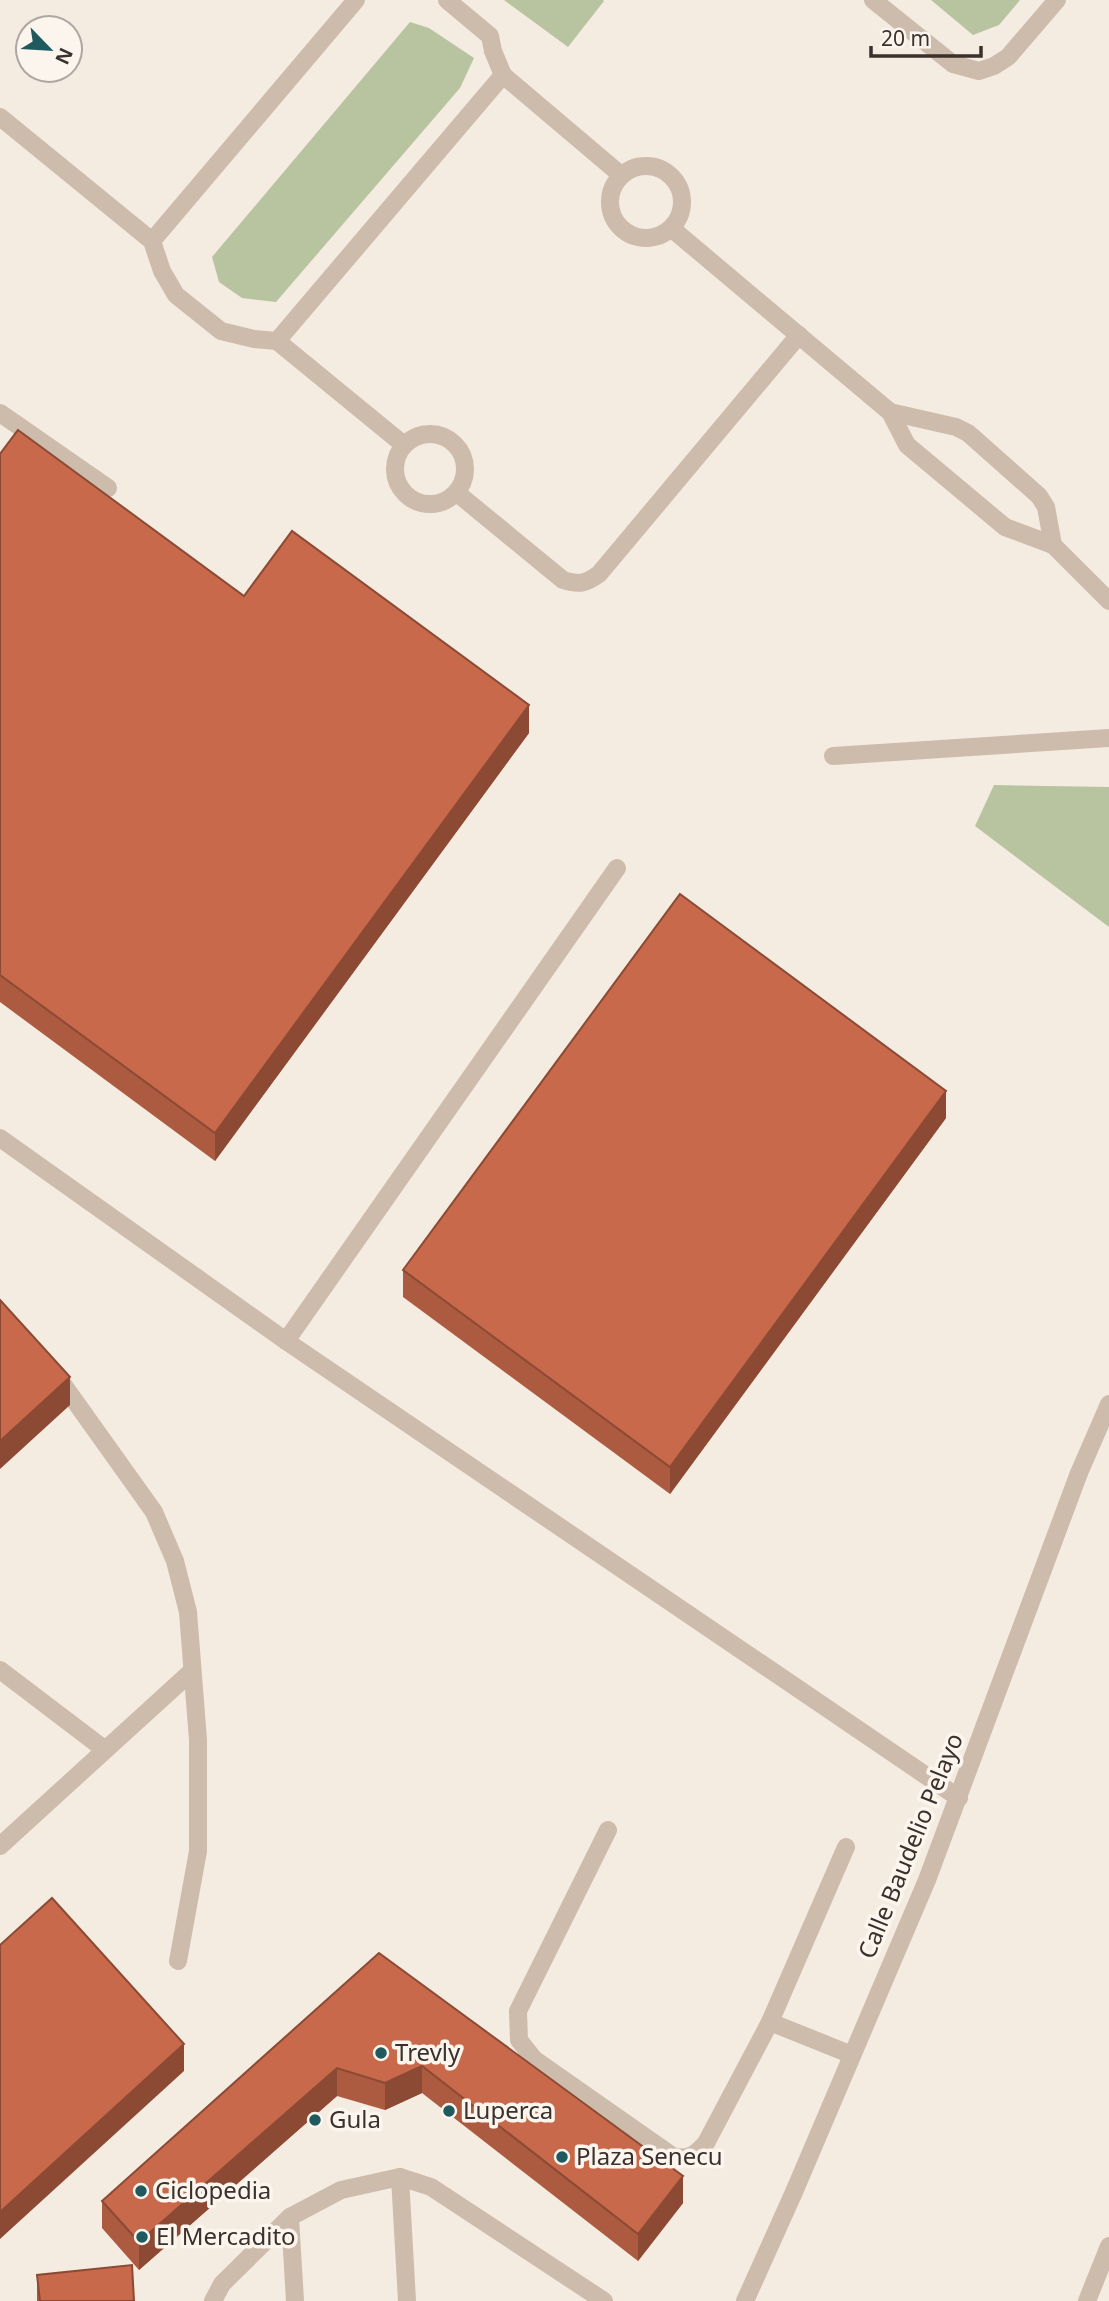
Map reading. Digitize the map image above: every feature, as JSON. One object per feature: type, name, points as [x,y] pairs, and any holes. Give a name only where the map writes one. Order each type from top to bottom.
[{"type":"street","points":[[152,241],[356,0]]},
{"type":"street","points":[[447,0],[490,36],[503,75],[621,175]]},
{"type":"street","points":[[873,0],[953,64],[979,71],[1008,57],[1057,0]]},
{"type":"street","points":[[277,341],[503,75]]},
{"type":"street","points":[[0,117],[152,241],[162,271],[176,295],[221,331],[277,341],[404,445]]},
{"type":"street","points":[[640,166],[654,166],[673,176],[682,196],[682,210],[667,233],[642,239],[629,235],[616,224],[611,212],[610,197],[613,186],[621,175],[640,166]]},
{"type":"street","points":[[671,228],[890,412],[907,445],[1005,527],[1053,545],[1109,601]]},
{"type":"street","points":[[457,492],[563,580],[578,585],[588,582],[599,574],[799,335]]},
{"type":"street","points":[[890,412],[956,427],[968,433],[1039,496],[1046,507],[1053,545]]},
{"type":"street","points":[[0,413],[108,488]]},
{"type":"street","points":[[425,434],[437,434],[453,442],[463,454],[466,468],[464,480],[457,492],[434,505],[414,501],[404,494],[398,484],[395,470],[398,453],[404,445],[425,434]]},
{"type":"street","points":[[833,756],[1109,738]]},
{"type":"street","points":[[286,1341],[617,868]]},
{"type":"street","points":[[0,1138],[286,1341],[958,1798]]},
{"type":"street","points":[[49,1365],[154,1512],[175,1561],[188,1612],[198,1740],[198,1851],[178,1961]]},
{"type":"street","name":"Calle Baudelio Pelayo","points":[[745,2301],[927,1880],[1079,1473],[1109,1404]]},
{"type":"street","points":[[0,1670],[104,1749]]},
{"type":"street","points":[[0,1846],[192,1671]]},
{"type":"street","points":[[608,1830],[518,2011],[519,2040],[534,2059],[674,2157],[684,2158],[695,2155],[706,2143],[770,2022],[846,1847]]},
{"type":"street","points":[[770,2022],[852,2055]]},
{"type":"street","points":[[400,2177],[407,2301]]},
{"type":"street","points":[[212,2301],[222,2284],[290,2217],[341,2190],[400,2177],[432,2187],[604,2301]]},
{"type":"street","points":[[290,2217],[295,2301]]},
{"type":"street","points":[[1087,2301],[1109,2246]]},
{"type":"green space","points":[[504,0],[603,0],[604,1],[568,47]]},
{"type":"green space","points":[[931,0],[1020,0],[999,25],[973,35]]},
{"type":"green space","points":[[410,22],[429,28],[474,58],[460,88],[276,302],[242,298],[219,282],[212,257]]},
{"type":"green space","points":[[994,785],[1109,787],[1109,927],[975,826]]},
{"type":"building","points":[[18,430],[244,596],[292,531],[529,705],[215,1133],[0,975],[0,454]]},
{"type":"building","points":[[680,894],[946,1091],[670,1467],[403,1270]]},
{"type":"building","points":[[0,1300],[70,1377],[0,1441]]},
{"type":"building","points":[[52,1898],[184,2044],[0,2212],[0,1945]]},
{"type":"building","name":"Plaza Senecu","points":[[379,1953],[683,2176],[638,2234],[422,2066],[385,2083],[337,2068],[139,2242],[102,2201]]},
{"type":"building","points":[[132,2265],[134,2301],[40,2301],[37,2275]]},
{"type":"place","name":"Trevly","points":[[381,2053]]},
{"type":"place","name":"Luperca","points":[[449,2111]]},
{"type":"place","name":"Gula","points":[[315,2120]]},
{"type":"place","name":"Plaza Senecu","points":[[562,2157]]},
{"type":"place","name":"Ciclopedia","points":[[141,2191]]},
{"type":"place","name":"El Mercadito","points":[[142,2237]]}]
